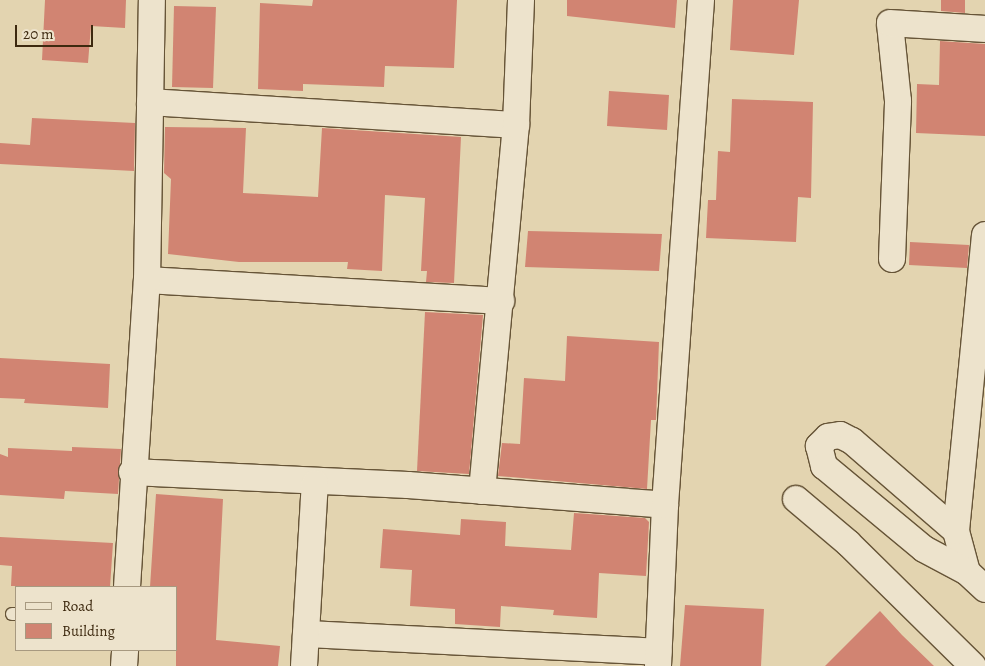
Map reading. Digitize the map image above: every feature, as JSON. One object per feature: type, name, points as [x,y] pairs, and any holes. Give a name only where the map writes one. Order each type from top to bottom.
[{"type":"street","points":[[127,586],[132,472],[147,280],[152,0]]},
{"type":"street","points":[[482,491],[516,125],[521,0]]},
{"type":"street","points":[[306,634],[475,655],[658,659],[665,505],[701,0]]},
{"type":"street","points":[[892,259],[898,101],[890,12],[985,29]]},
{"type":"street","points":[[150,102],[516,125]]},
{"type":"street","points":[[956,531],[985,235]]},
{"type":"street","points":[[147,280],[501,301]]},
{"type":"street","points":[[840,435],[852,441],[956,531],[976,581],[924,550],[824,466],[820,446],[828,437],[840,435]]},
{"type":"street","points":[[132,472],[482,491],[665,505]]},
{"type":"street","points":[[304,666],[315,483]]},
{"type":"street","points":[[796,499],[848,543],[973,666]]},
{"type":"street","points":[[124,651],[124,666]]},
{"type":"building","points":[[45,0],[126,0],[125,28],[91,26],[88,63],[42,60]]},
{"type":"building","points":[[313,0],[457,0],[454,68],[385,66],[384,87],[303,84],[303,91],[258,89],[260,3],[312,6]]},
{"type":"building","points":[[567,0],[677,0],[675,28],[567,16]]},
{"type":"building","points":[[733,0],[799,0],[794,55],[730,50]]},
{"type":"building","points":[[941,0],[965,0],[965,13],[941,11]]},
{"type":"building","points":[[174,6],[216,7],[213,88],[172,87]]},
{"type":"building","points":[[940,41],[985,44],[985,136],[916,133],[917,84],[939,85]]},
{"type":"building","points":[[609,91],[669,95],[667,130],[607,126]]},
{"type":"building","points":[[732,99],[813,102],[811,198],[798,197],[796,242],[706,238],[708,200],[716,200],[718,151],[730,152]]},
{"type":"building","points":[[32,118],[135,123],[134,171],[0,164],[0,143],[30,145]]},
{"type":"building","points":[[165,127],[246,128],[243,193],[318,197],[322,128],[461,137],[454,283],[426,282],[427,271],[421,271],[425,198],[385,195],[382,271],[347,269],[348,262],[239,262],[168,254],[171,179],[164,173]]},
{"type":"building","points":[[528,231],[662,234],[659,271],[525,267]]},
{"type":"building","points":[[910,242],[969,245],[967,268],[909,265]]},
{"type":"building","points":[[425,312],[483,315],[469,474],[417,471]]},
{"type":"building","points":[[567,336],[659,342],[656,420],[651,420],[647,489],[498,476],[502,443],[520,444],[524,378],[565,381]]},
{"type":"building","points":[[0,358],[110,364],[108,408],[24,403],[25,399],[0,398]]},
{"type":"building","points":[[72,447],[121,449],[118,494],[65,491],[64,499],[0,495],[0,454],[8,457],[8,448],[72,451]]},
{"type":"building","points":[[156,494],[223,499],[216,640],[280,646],[278,666],[176,666],[176,651],[178,651],[178,586],[150,586]]},
{"type":"building","points":[[574,513],[645,518],[649,522],[646,576],[599,573],[597,618],[553,615],[554,610],[501,606],[500,627],[455,624],[455,609],[410,606],[412,570],[380,568],[383,529],[460,535],[461,519],[506,522],[505,546],[571,550]]},
{"type":"building","points":[[0,537],[113,543],[110,586],[11,586],[12,566],[0,565]]},
{"type":"building","points":[[685,605],[764,609],[761,666],[680,666]]},
{"type":"building","points":[[880,611],[934,666],[825,666]]}]
